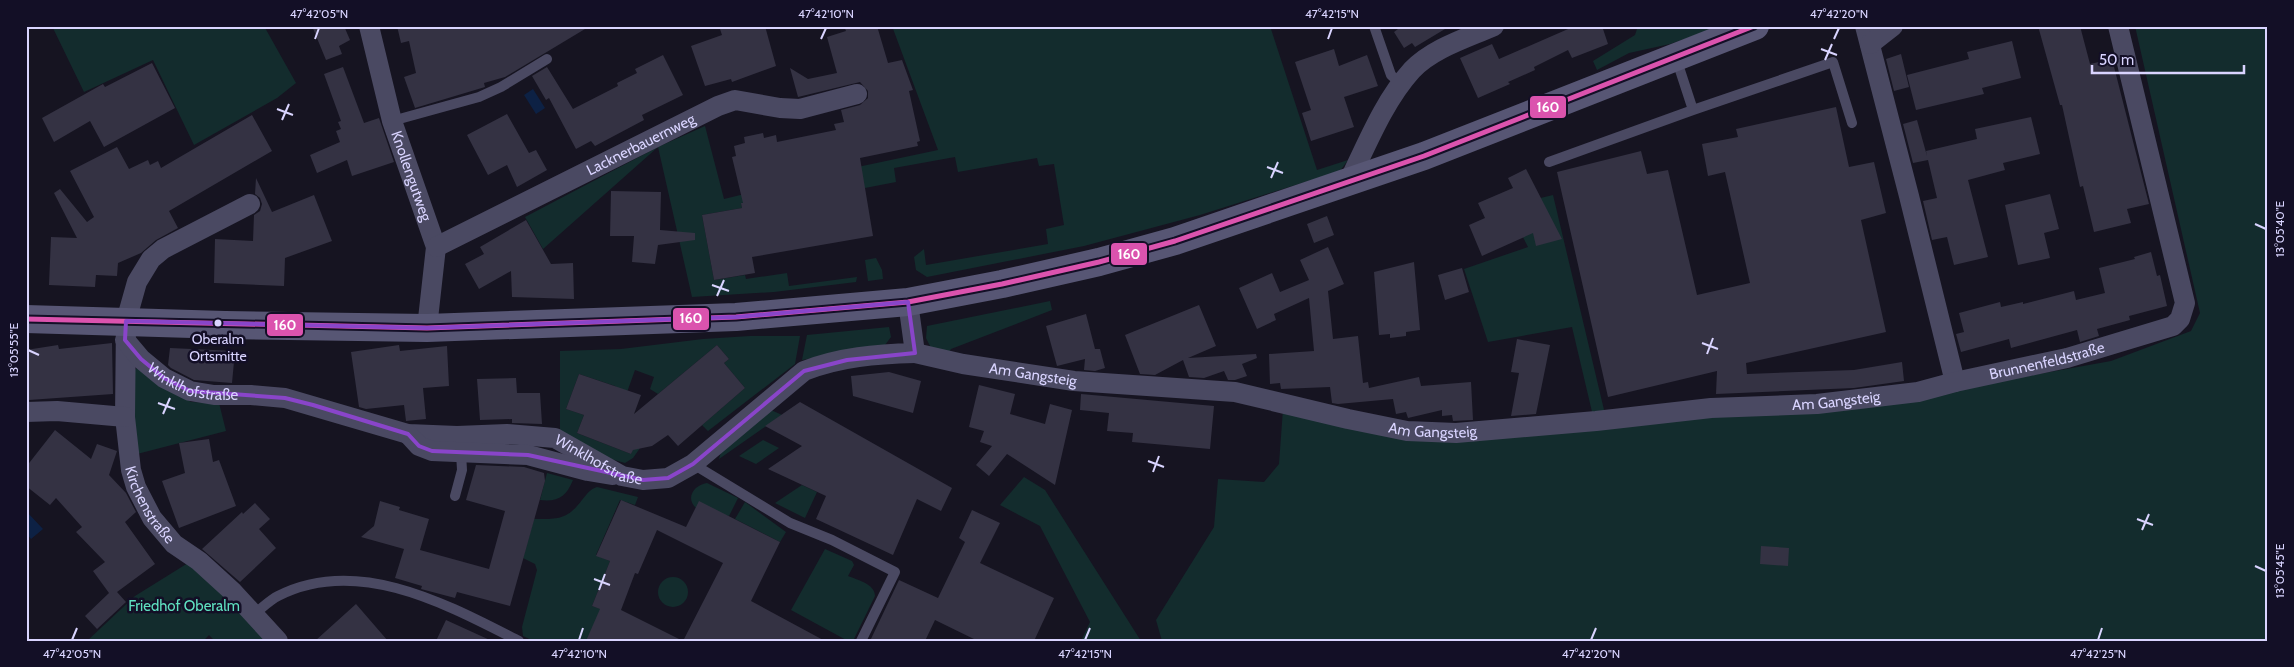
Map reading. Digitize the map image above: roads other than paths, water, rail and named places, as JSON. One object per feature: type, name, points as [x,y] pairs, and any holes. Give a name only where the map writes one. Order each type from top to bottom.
[{"type":"main road","points":[[26,319],[126,330],[225,325],[427,328],[736,317],[908,302],[1002,284],[1105,260],[1175,241],[1424,156],[1755,26]]},
{"type":"street","name":"Knollengutweg","points":[[369,26],[392,121],[436,247],[427,328]]},
{"type":"street","points":[[1349,181],[1373,133],[1402,84],[1413,70],[1434,54],[1494,26]]},
{"type":"street","points":[[1893,26],[1867,35],[1954,382]]},
{"type":"street","name":"Brunnenfeldstraße","points":[[1954,382],[2068,358],[2173,326],[2184,312],[2185,303],[2182,282],[2118,26]]},
{"type":"street","name":"Lacknerbauernweg","points":[[436,247],[718,106],[735,100],[800,109],[857,94]]},
{"type":"street","name":"Kirchenstraße","points":[[250,204],[184,240],[163,249],[151,259],[137,282],[126,330],[125,417],[131,470],[136,487],[152,518],[174,544],[199,561],[254,614],[278,641]]},
{"type":"street","points":[[908,302],[915,353]]},
{"type":"street","name":"Winklhofstraße","points":[[126,330],[141,359],[164,378],[190,391],[214,395],[250,395],[285,398],[408,434],[457,436],[507,434],[555,438],[622,476],[643,480],[668,478],[693,464],[804,371],[825,363],[882,354],[915,353]]},
{"type":"street","name":"Am Gangsteig","points":[[915,353],[963,364],[1074,381],[1235,392],[1348,420],[1407,431],[1456,433],[1596,421],[1711,408],[1851,400],[1918,392],[1954,382]]},
{"type":"street","points":[[26,412],[57,411],[125,417]]},
{"type":"street","points":[[408,434],[419,446],[432,451],[528,455],[588,471],[622,476]]},
{"type":"lane","points":[[1374,26],[1391,75],[1402,84]]},
{"type":"lane","points":[[1676,58],[1692,110]]},
{"type":"lane","points":[[392,121],[479,96],[501,87],[547,60]]},
{"type":"lane","points":[[1549,162],[1692,110],[1834,62],[1852,123]]},
{"type":"lane","points":[[454,496],[462,470],[461,452]]},
{"type":"lane","points":[[693,464],[790,523],[832,540],[895,572],[861,641]]},
{"type":"lane","points":[[254,614],[277,597],[293,589],[330,581],[366,580],[418,595],[519,641]]},
{"type":"water","points":[[533,89],[545,108],[536,114],[524,95]]},
{"type":"water","points":[[26,511],[43,529],[31,539],[26,533]]},
{"type":"place","name":"Oberalm Ortsmitte","points":[[218,323]]},
{"type":"park label","name":"Friedhof Oberalm","points":[[184,606]]}]
